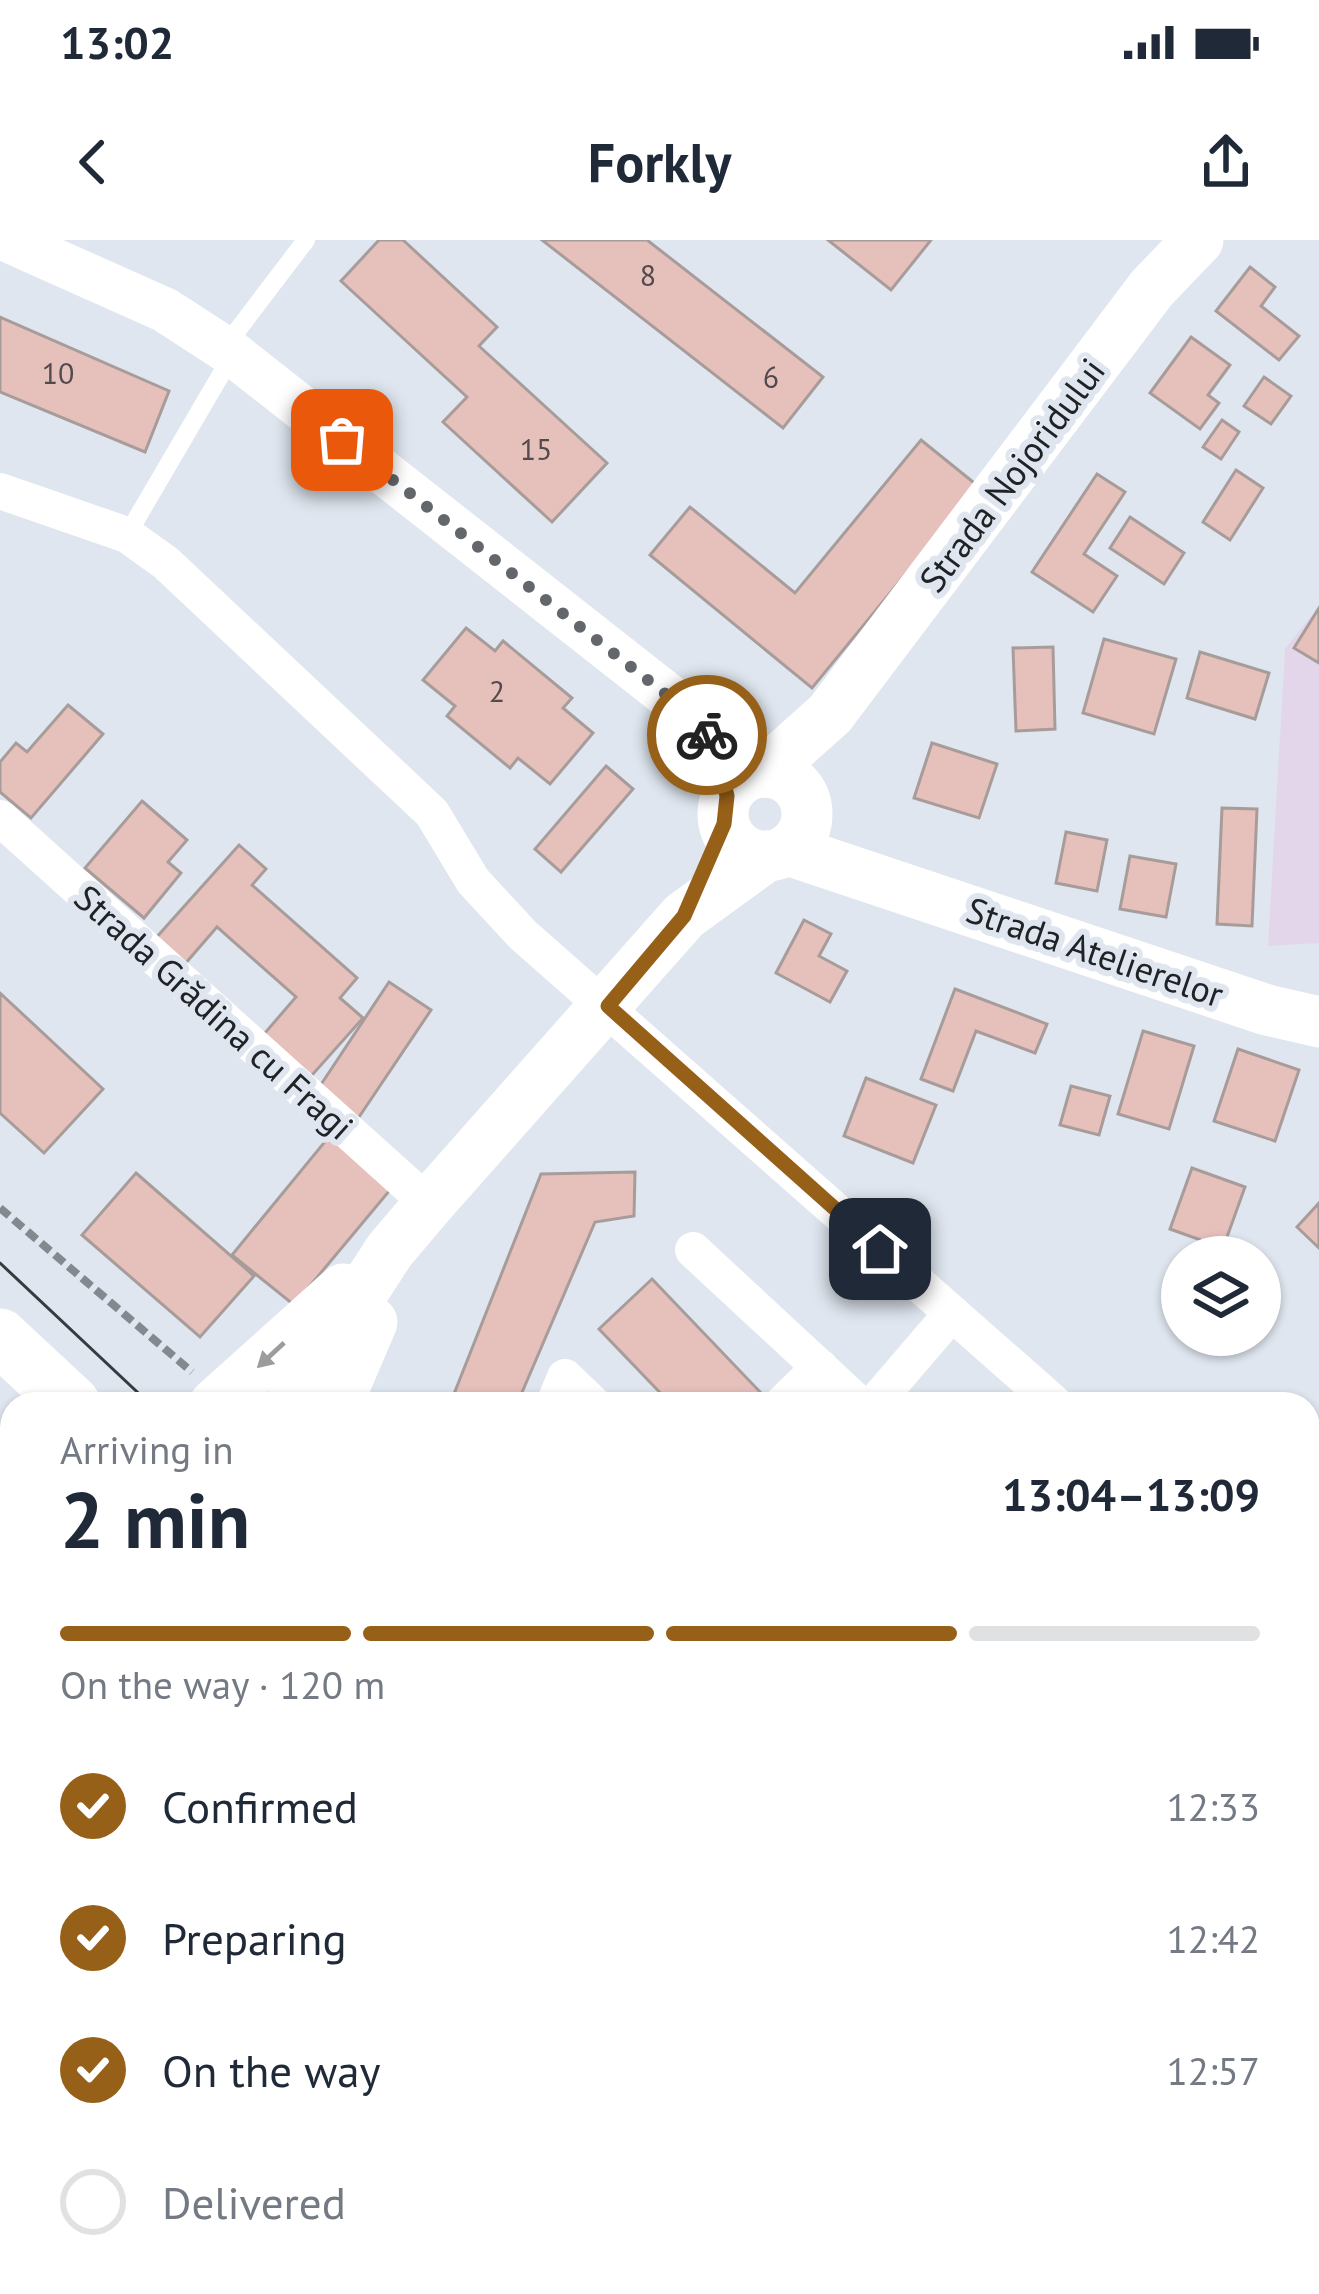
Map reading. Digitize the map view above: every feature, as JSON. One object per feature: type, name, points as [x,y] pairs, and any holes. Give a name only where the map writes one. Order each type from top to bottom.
[{"type":"main road","name":"Strada Nojoridului","points":[[766,810],[830,714],[1152,288],[1198,240]]},
{"type":"main road","points":[[230,1392],[389,1250],[608,1006],[766,810]]},
{"type":"main road","name":"Strada Atelierelor","points":[[766,810],[872,877],[1267,1010],[1319,1022]]},
{"type":"main road","points":[[298,1392],[389,1250]]},
{"type":"main road","points":[[342,1392],[377,1309],[389,1250]]},
{"type":"main road","points":[[0,1337],[59,1392]]},
{"type":"street","points":[[1152,288],[1168,240]]},
{"type":"street","points":[[15,242],[165,310],[228,351],[700,721],[719,762],[766,810]]},
{"type":"street","points":[[0,491],[127,535],[206,598],[432,813],[488,901],[523,935],[1041,1392]]},
{"type":"street","name":"Strada Grădina cu Fragi","points":[[0,818],[429,1204]]},
{"type":"street","points":[[693,1250],[846,1392]]},
{"type":"street","points":[[884,1392],[952,1313]]},
{"type":"street","points":[[794,1392],[820,1367]]},
{"type":"street","points":[[559,1392],[565,1377],[581,1392]]},
{"type":"lane","points":[[127,535],[228,351],[306,240]]},
{"type":"path","points":[[0,1208],[210,1392]]},
{"type":"shaded area","points":[[1319,606],[1319,943],[1268,946],[1285,649]]},
{"type":"building","points":[[379,240],[403,240],[497,327],[479,346],[607,463],[552,522],[443,422],[467,397],[341,281]]},
{"type":"building","points":[[542,240],[647,240],[823,377],[783,428]]},
{"type":"building","points":[[828,240],[931,240],[891,290]]},
{"type":"building","points":[[1250,267],[1275,287],[1261,306],[1299,336],[1279,360],[1216,311]]},
{"type":"building","points":[[0,317],[169,391],[145,452],[0,392]]},
{"type":"building","points":[[1191,337],[1230,365],[1208,395],[1219,403],[1200,429],[1150,393]]},
{"type":"building","points":[[1264,377],[1291,396],[1271,424],[1244,406]]},
{"type":"building","points":[[1222,420],[1239,432],[1221,459],[1203,447]]},
{"type":"building","points":[[921,440],[978,486],[812,688],[650,555],[690,507],[795,593]]},
{"type":"building","points":[[1236,470],[1263,488],[1230,540],[1203,522]]},
{"type":"building","points":[[1097,474],[1125,492],[1084,554],[1117,576],[1093,612],[1032,572]]},
{"type":"building","points":[[1130,517],[1184,553],[1164,584],[1110,548]]},
{"type":"building","points":[[1319,608],[1319,663],[1294,648]]},
{"type":"building","points":[[466,628],[495,651],[503,641],[572,698],[563,708],[593,733],[550,784],[518,758],[510,768],[447,716],[455,706],[423,680]]},
{"type":"building","points":[[1104,639],[1176,659],[1154,734],[1083,713]]},
{"type":"building","points":[[1053,647],[1055,729],[1016,731],[1013,648]]},
{"type":"building","points":[[1200,652],[1269,673],[1255,719],[1187,698]]},
{"type":"building","points":[[68,705],[103,734],[31,818],[0,792],[0,762],[16,743],[27,752]]},
{"type":"building","points":[[932,743],[997,764],[979,818],[914,798]]},
{"type":"building","points":[[606,766],[633,789],[561,872],[535,849]]},
{"type":"building","points":[[142,801],[187,840],[168,862],[181,873],[144,918],[85,868]]},
{"type":"building","points":[[1222,808],[1257,809],[1252,926],[1217,924]]},
{"type":"building","points":[[1066,832],[1107,840],[1097,891],[1056,883]]},
{"type":"building","points":[[239,845],[266,869],[252,885],[357,978],[340,998],[363,1018],[305,1083],[258,1041],[296,997],[217,927],[184,965],[155,939]]},
{"type":"building","points":[[1130,856],[1176,864],[1166,917],[1120,909]]},
{"type":"building","points":[[804,920],[831,934],[819,956],[847,971],[830,1002],[776,973]]},
{"type":"building","points":[[389,982],[431,1010],[357,1120],[316,1092]]},
{"type":"building","points":[[955,989],[1047,1024],[1035,1053],[976,1031],[953,1091],[921,1079]]},
{"type":"building","points":[[0,993],[103,1089],[44,1153],[0,1113]]},
{"type":"building","points":[[1143,1031],[1194,1046],[1169,1129],[1118,1114]]},
{"type":"building","points":[[1238,1049],[1299,1070],[1275,1141],[1214,1121]]},
{"type":"building","points":[[866,1078],[936,1105],[913,1163],[844,1136]]},
{"type":"building","points":[[1071,1086],[1110,1096],[1099,1135],[1060,1125]]},
{"type":"building","points":[[332,1133],[395,1184],[294,1305],[232,1255]]},
{"type":"building","points":[[1192,1168],[1245,1187],[1227,1236],[1190,1236],[1170,1229]]},
{"type":"building","points":[[635,1172],[634,1216],[595,1222],[522,1392],[455,1392],[541,1174]]},
{"type":"building","points":[[136,1173],[254,1276],[200,1337],[82,1235]]},
{"type":"building","points":[[1319,1203],[1319,1248],[1297,1227]]},
{"type":"building","points":[[652,1279],[760,1392],[659,1392],[599,1329]]},
{"type":"tram line","points":[[0,1263],[137,1392]]},
{"type":"way so far","points":[[342,440],[700,721],[707,735]]},
{"type":"route","points":[[707,735],[727,796],[724,824],[684,916],[608,1006],[880,1249]]}]
